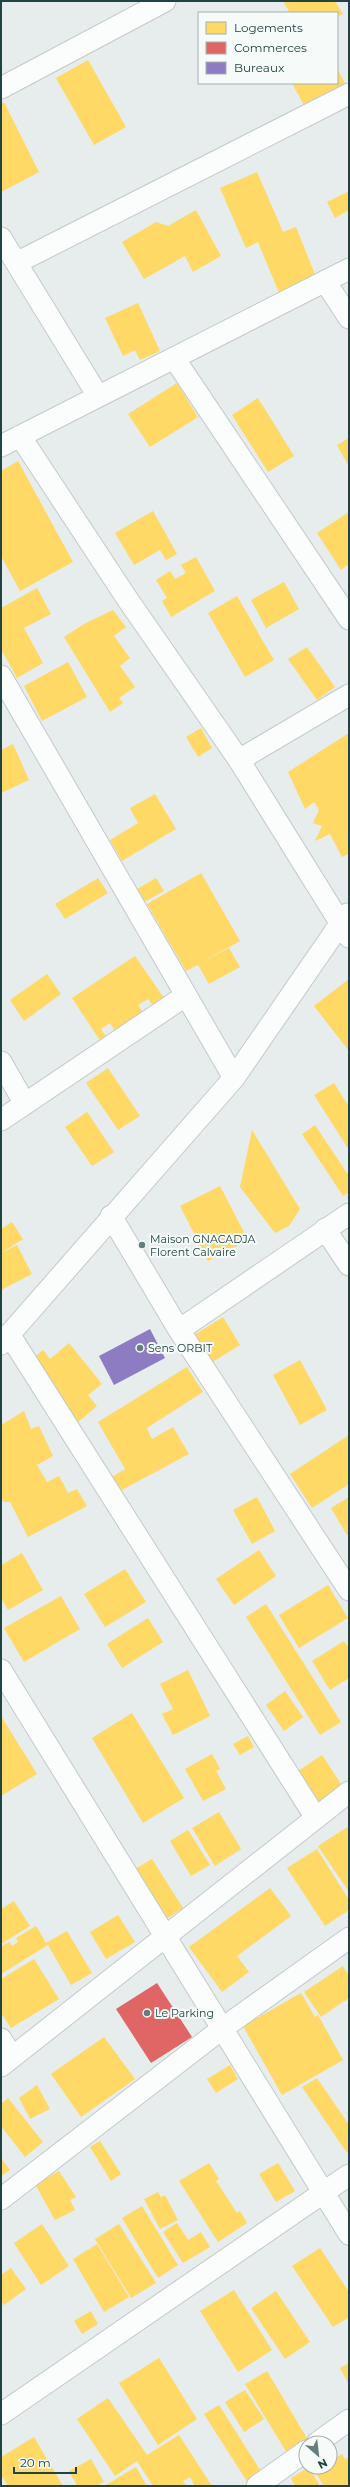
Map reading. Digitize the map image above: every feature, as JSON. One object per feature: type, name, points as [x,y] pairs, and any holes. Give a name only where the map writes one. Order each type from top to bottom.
[{"type":"street","points":[[1,88],[165,1]]},
{"type":"street","points":[[18,262],[349,94]]},
{"type":"street","points":[[1,238],[18,262],[98,396]]},
{"type":"street","points":[[1,446],[349,269]]},
{"type":"street","points":[[325,281],[349,318]]},
{"type":"street","points":[[174,358],[349,619]]},
{"type":"street","points":[[20,436],[128,600],[239,760],[346,925],[234,1078],[111,1216],[5,1339],[316,1818]]},
{"type":"street","points":[[1,676],[185,996],[234,1078]]},
{"type":"street","points":[[239,760],[349,696]]},
{"type":"street","points":[[1,1120],[185,996]]},
{"type":"street","points":[[1,1062],[25,1104]]},
{"type":"street","points":[[179,1330],[349,1214]]},
{"type":"street","points":[[111,1216],[179,1330],[349,1590]]},
{"type":"street","points":[[325,1230],[349,1266]]},
{"type":"street","points":[[1,1670],[349,2234]]},
{"type":"street","points":[[1,2039],[7,2062],[349,1792]]},
{"type":"street","points":[[1,2200],[222,2028],[349,1938]]},
{"type":"street","points":[[1,2414],[349,2175]]},
{"type":"street","points":[[328,2435],[349,2420]]},
{"type":"street","points":[[257,2486],[298,2457]]},
{"type":"building: Logements","points":[[283,1],[335,1],[343,14],[338,16],[338,12],[289,12]]},
{"type":"building: Logements","points":[[88,60],[126,127],[94,145],[56,78]]},
{"type":"building: Logements","points":[[338,70],[347,87],[306,109],[293,84],[338,84]]},
{"type":"building: Logements","points":[[4,102],[39,172],[1,192],[1,104]]},
{"type":"building: Logements","points":[[257,172],[283,232],[296,227],[316,277],[279,293],[258,242],[246,248],[220,188]]},
{"type":"building: Logements","points":[[349,191],[349,210],[335,218],[327,202]]},
{"type":"building: Logements","points":[[196,210],[221,256],[193,272],[185,256],[144,279],[122,242],[156,222],[168,226]]},
{"type":"building: Logements","points":[[138,303],[160,351],[140,360],[135,350],[123,356],[105,318]]},
{"type":"building: Logements","points":[[177,383],[198,417],[150,447],[128,414]]},
{"type":"building: Logements","points":[[258,398],[294,456],[268,472],[232,415]]},
{"type":"building: Logements","points":[[349,438],[349,467],[337,445]]},
{"type":"building: Logements","points":[[18,461],[73,562],[20,591],[1,556],[1,471]]},
{"type":"building: Logements","points":[[153,511],[177,554],[166,560],[160,550],[134,565],[115,533]]},
{"type":"building: Logements","points":[[349,512],[349,564],[341,570],[317,533]]},
{"type":"building: Logements","points":[[196,557],[215,591],[171,617],[162,601],[167,598],[156,580],[170,571],[175,579],[186,573],[181,565]]},
{"type":"building: Logements","points":[[284,582],[299,609],[266,628],[251,600]]},
{"type":"building: Logements","points":[[37,588],[51,614],[24,628],[43,663],[17,678],[1,649],[1,608]]},
{"type":"building: Logements","points":[[237,596],[274,660],[245,677],[208,613]]},
{"type":"building: Logements","points":[[113,610],[126,627],[114,636],[130,658],[120,666],[135,687],[119,698],[123,703],[110,712],[64,637],[84,624]]},
{"type":"building: Logements","points":[[307,647],[335,687],[317,700],[288,659]]},
{"type":"building: Logements","points":[[68,662],[87,697],[42,721],[24,686]]},
{"type":"building: Logements","points":[[201,728],[212,748],[198,757],[186,737]]},
{"type":"building: Logements","points":[[349,733],[349,854],[342,857],[330,834],[315,841],[322,826],[313,823],[319,810],[314,802],[305,809],[288,772]]},
{"type":"building: Logements","points":[[13,744],[29,780],[1,793],[1,750]]},
{"type":"building: Logements","points":[[155,794],[176,829],[122,861],[110,840],[138,823],[130,808]]},
{"type":"building: Logements","points":[[201,873],[240,941],[200,963],[229,948],[240,967],[209,984],[198,965],[186,971],[147,904]]},
{"type":"building: Logements","points":[[98,878],[108,893],[65,919],[55,904]]},
{"type":"building: Logements","points":[[156,878],[164,891],[144,902],[137,889]]},
{"type":"building: Logements","points":[[135,956],[166,1001],[155,1009],[148,999],[138,1005],[143,1012],[115,1031],[110,1023],[101,1029],[107,1038],[101,1042],[72,998]]},
{"type":"building: Logements","points":[[47,974],[61,994],[24,1021],[10,1000]]},
{"type":"building: Logements","points":[[349,979],[349,1051],[314,1006]]},
{"type":"building: Logements","points":[[108,1068],[140,1116],[118,1130],[86,1083]]},
{"type":"building: Logements","points":[[334,1083],[349,1107],[349,1150],[314,1095]]},
{"type":"building: Logements","points":[[87,1112],[114,1152],[92,1166],[65,1127]]},
{"type":"building: Logements","points":[[315,1125],[349,1176],[349,1192],[343,1196],[302,1134]]},
{"type":"building: Logements","points":[[252,1130],[300,1209],[289,1226],[275,1233],[240,1187]]},
{"type":"building: Logements","points":[[220,1186],[248,1240],[208,1261],[180,1206]]},
{"type":"building: Logements","points":[[12,1222],[23,1239],[1,1253],[1,1229]]},
{"type":"building: Logements","points":[[17,1245],[32,1274],[1,1290],[1,1253]]},
{"type":"building: Logements","points":[[223,1317],[240,1345],[211,1363],[194,1335]]},
{"type":"building: Logements","points":[[69,1343],[102,1384],[88,1395],[97,1406],[76,1424],[27,1363],[43,1350],[50,1359]]},
{"type":"building: Logements","points":[[300,1360],[327,1410],[300,1425],[273,1375]]},
{"type":"building: Logements","points":[[187,1367],[203,1392],[147,1428],[152,1439],[173,1427],[189,1454],[120,1491],[112,1477],[125,1469],[98,1422]]},
{"type":"building: Logements","points":[[24,1411],[31,1429],[39,1426],[53,1456],[37,1465],[47,1482],[59,1476],[68,1493],[77,1489],[87,1506],[28,1537],[10,1502],[4,1502],[1,1497],[1,1425]]},
{"type":"building: Logements","points":[[349,1435],[349,1484],[312,1508],[290,1474]]},
{"type":"building: Logements","points":[[257,1497],[275,1531],[252,1544],[233,1510]]},
{"type":"building: Logements","points":[[349,1497],[349,1534],[347,1535],[331,1508]]},
{"type":"building: Logements","points":[[259,1550],[276,1576],[234,1605],[216,1579]]},
{"type":"building: Logements","points":[[22,1553],[43,1590],[8,1610],[1,1598],[1,1565]]},
{"type":"building: Logements","points":[[125,1569],[146,1602],[105,1627],[84,1594]]},
{"type":"building: Logements","points":[[328,1585],[348,1618],[299,1648],[279,1615]]},
{"type":"building: Logements","points":[[61,1596],[80,1629],[24,1662],[4,1628]]},
{"type":"building: Logements","points":[[266,1604],[341,1722],[320,1735],[246,1617]]},
{"type":"building: Logements","points":[[148,1618],[163,1642],[122,1668],[107,1644]]},
{"type":"building: Logements","points":[[344,1641],[349,1648],[349,1678],[330,1690],[312,1661]]},
{"type":"building: Logements","points":[[188,1670],[210,1716],[173,1735],[162,1714],[173,1709],[160,1684]]},
{"type":"building: Logements","points":[[285,1691],[303,1717],[284,1731],[266,1705]]},
{"type":"building: Logements","points":[[132,1713],[184,1798],[143,1823],[92,1738]]},
{"type":"building: Logements","points":[[1,1716],[37,1774],[1,1796]]},
{"type":"building: Logements","points":[[248,1736],[254,1747],[240,1755],[233,1744]]},
{"type":"building: Logements","points":[[212,1754],[220,1769],[216,1771],[226,1789],[203,1801],[185,1769]]},
{"type":"building: Logements","points":[[322,1755],[343,1787],[319,1802],[298,1771]]},
{"type":"building: Logements","points":[[219,1812],[241,1849],[215,1866],[192,1828]]},
{"type":"building: Logements","points":[[349,1826],[349,1892],[318,1846]]},
{"type":"building: Logements","points":[[188,1830],[210,1865],[191,1876],[170,1841]]},
{"type":"building: Logements","points":[[317,1849],[349,1900],[349,1910],[325,1926],[287,1868]]},
{"type":"building: Logements","points":[[152,1859],[183,1908],[166,1919],[135,1869]]},
{"type":"building: Logements","points":[[270,1888],[291,1916],[237,1956],[249,1972],[222,1992],[189,1947]]},
{"type":"building: Logements","points":[[14,1901],[30,1926],[1,1944],[1,1909]]},
{"type":"building: Logements","points":[[118,1915],[135,1942],[106,1959],[90,1932]]},
{"type":"building: Logements","points":[[36,1926],[46,1943],[67,1931],[92,1973],[71,1985],[48,1945],[1,1974],[1,1947],[9,1942],[12,1946],[18,1942],[16,1938]]},
{"type":"building: Logements","points":[[34,1959],[59,1999],[11,2028],[1,2013],[1,1979]]},
{"type":"building: Logements","points":[[343,1966],[349,1976],[349,1998],[321,2017],[304,1992]]},
{"type":"building: Logements","points":[[301,1993],[315,2017],[318,2015],[343,2060],[282,2095],[243,2026]]},
{"type":"building: Logements","points":[[104,2037],[135,2079],[81,2117],[51,2074]]},
{"type":"building: Logements","points":[[230,2065],[238,2079],[216,2093],[207,2079]]},
{"type":"building: Logements","points":[[317,2078],[349,2125],[349,2151],[347,2153],[302,2087]]},
{"type":"building: Logements","points":[[37,2085],[50,2109],[30,2119],[19,2098]]},
{"type":"building: Logements","points":[[8,2098],[43,2142],[25,2157],[1,2126],[1,2104]]},
{"type":"building: Logements","points":[[100,2141],[121,2174],[111,2181],[90,2147]]},
{"type":"building: Logements","points":[[1,2158],[10,2170],[1,2176]]},
{"type":"building: Logements","points":[[209,2163],[219,2179],[216,2181],[237,2213],[240,2211],[247,2223],[218,2242],[179,2181]]},
{"type":"building: Logements","points":[[278,2163],[295,2191],[276,2202],[259,2174]]},
{"type":"building: Logements","points":[[59,2171],[76,2197],[70,2200],[75,2210],[55,2220],[35,2184]]},
{"type":"building: Logements","points":[[158,2192],[161,2197],[165,2195],[178,2220],[160,2229],[144,2199]]},
{"type":"building: Logements","points":[[142,2206],[178,2265],[158,2278],[122,2218]]},
{"type":"building: Logements","points":[[177,2223],[188,2240],[201,2232],[210,2247],[183,2263],[163,2232]]},
{"type":"building: Logements","points":[[42,2224],[69,2266],[41,2285],[14,2243]]},
{"type":"building: Logements","points":[[119,2224],[156,2283],[131,2298],[95,2239]]},
{"type":"building: Logements","points":[[97,2244],[129,2297],[104,2312],[73,2259]]},
{"type":"building: Logements","points":[[320,2248],[349,2292],[349,2317],[333,2327],[292,2266]]},
{"type":"building: Logements","points":[[11,2268],[26,2289],[4,2305],[1,2301],[1,2275]]},
{"type":"building: Logements","points":[[234,2290],[272,2350],[238,2372],[200,2311]]},
{"type":"building: Logements","points":[[276,2291],[310,2342],[285,2359],[251,2308]]},
{"type":"building: Logements","points":[[91,2311],[98,2324],[82,2334],[74,2321]]},
{"type":"building: Logements","points":[[159,2358],[197,2419],[158,2445],[119,2383]]},
{"type":"building: Logements","points":[[349,2363],[349,2384],[340,2368]]},
{"type":"building: Logements","points":[[267,2371],[305,2435],[298,2435],[298,2446],[287,2453],[245,2384]]},
{"type":"building: Logements","points":[[245,2390],[264,2419],[244,2432],[225,2402]]},
{"type":"building: Logements","points":[[108,2398],[147,2455],[179,2435],[212,2486],[195,2486],[190,2477],[183,2481],[186,2486],[153,2486],[137,2461],[115,2476],[77,2419]]},
{"type":"building: Logements","points":[[219,2405],[262,2473],[248,2483],[204,2414]]},
{"type":"building: Logements","points":[[34,2437],[63,2486],[8,2486],[1,2475],[1,2457]]},
{"type":"building: Logements","points":[[342,2454],[345,2459],[349,2457],[349,2486],[324,2486],[317,2475],[338,2475],[338,2456]]},
{"type":"building: Logements","points":[[91,2459],[104,2482],[96,2486],[77,2486],[69,2471]]},
{"type":"building: Logements","points":[[136,2467],[147,2486],[104,2486]]},
{"type":"building: Logements","points":[[298,2474],[298,2475],[314,2475],[320,2486],[295,2486],[291,2478]]},
{"type":"building: Commerces","points":[[157,1983],[192,2037],[151,2063],[116,2009]]},
{"type":"building: Bureaux","points":[[150,1329],[165,1358],[114,1385],[99,1356]]},
{"type":"place","name":"Maison GNACADJA Florent Calvaire","points":[[142,1245]]},
{"type":"place","name":"Sens ORBIT","points":[[140,1348]]},
{"type":"place","name":"Le Parking","points":[[147,2013]]}]
